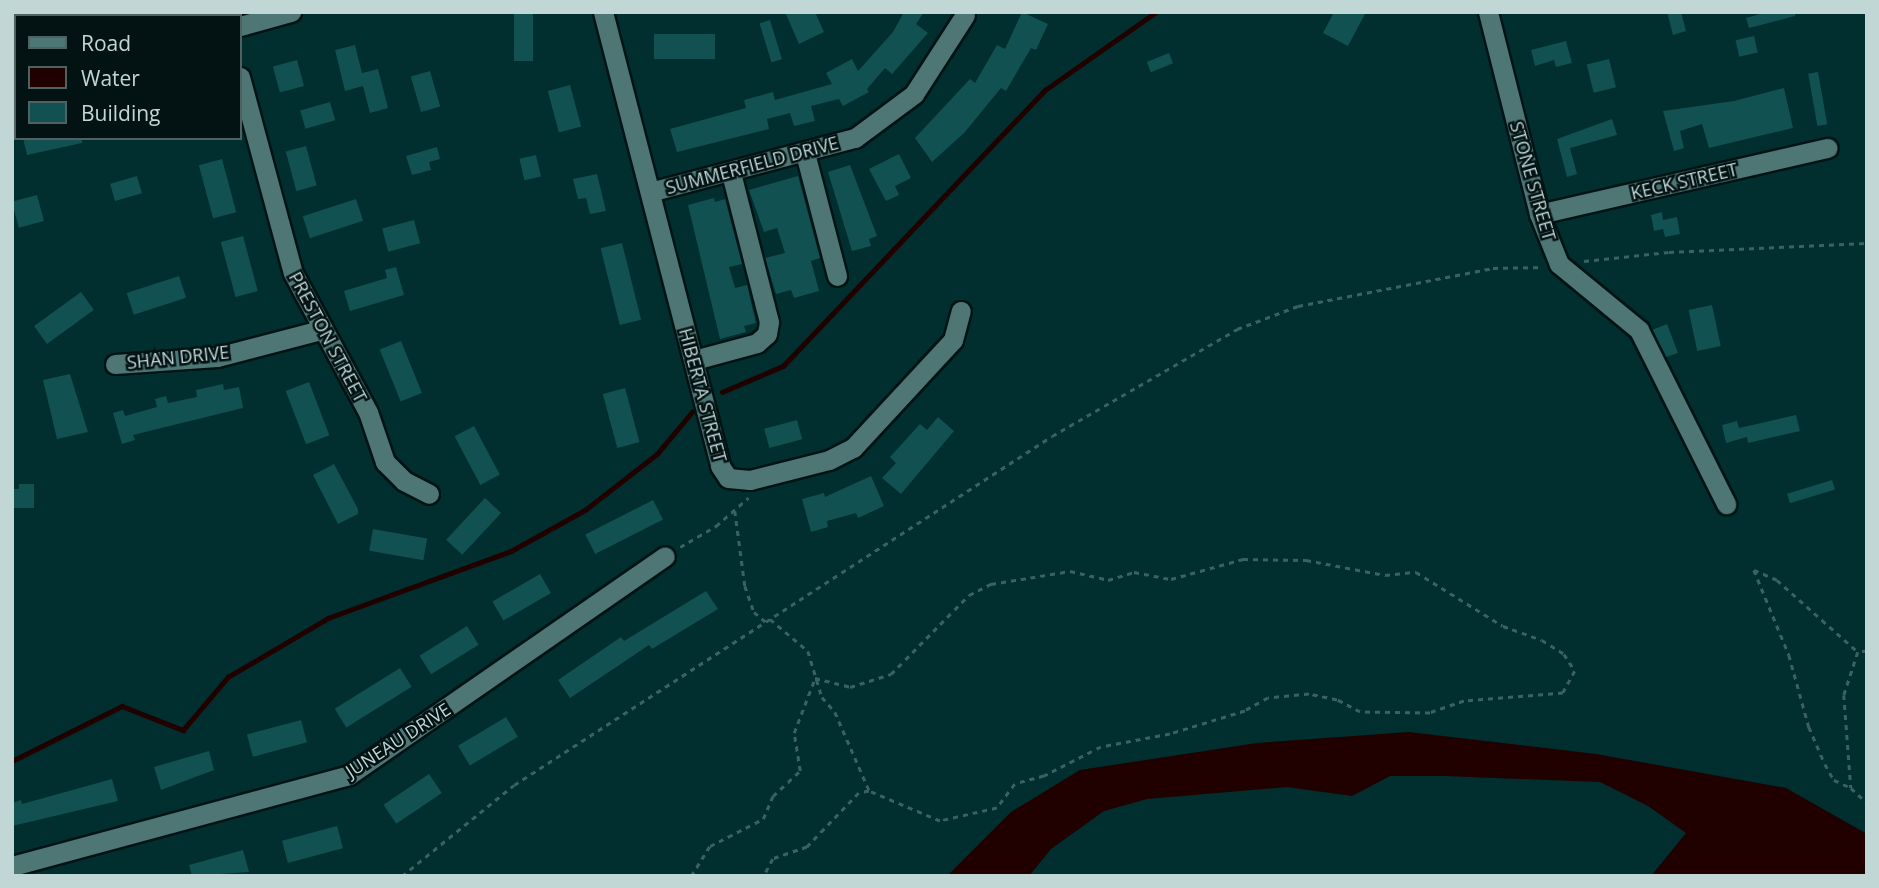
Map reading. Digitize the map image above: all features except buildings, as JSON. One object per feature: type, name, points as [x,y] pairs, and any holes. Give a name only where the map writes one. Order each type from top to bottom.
[{"type":"street","points":[[242,25],[291,12]]},
{"type":"street","name":"HIBERTA STREET","points":[[603,12],[720,466],[728,478],[743,482],[829,460],[853,448],[953,340],[961,311]]},
{"type":"street","name":"STONE STREET","points":[[1488,12],[1539,214],[1559,264],[1639,330],[1726,504]]},
{"type":"street","name":"SUMMERFIELD DRIVE","points":[[650,192],[731,173],[855,138],[914,94],[965,15]]},
{"type":"street","name":"PRESTON STREET","points":[[242,85],[289,261],[321,330],[368,412],[385,462],[404,481],[429,494]]},
{"type":"street","name":"KECK STREET","points":[[1539,214],[1828,148]]},
{"type":"street","points":[[806,153],[837,276]]},
{"type":"street","points":[[694,360],[757,343],[767,334],[769,322],[731,173]]},
{"type":"street","name":"SHAN DRIVE","points":[[115,364],[217,357],[321,330]]},
{"type":"street","name":"JUNEAU DRIVE","points":[[12,866],[349,775],[665,556]]},
{"type":"path","points":[[402,876],[514,785],[1052,436],[1237,329],[1298,306],[1493,268],[1668,252],[1867,243]]},
{"type":"path","points":[[665,556],[735,511],[748,498]]},
{"type":"path","points":[[735,511],[746,586],[754,612],[808,651],[815,678],[869,791]]},
{"type":"path","points":[[764,876],[773,859],[807,847],[859,793],[869,791],[940,821],[997,807],[1016,784],[1044,776],[1101,747],[1182,730],[1245,711],[1268,698],[1310,694],[1337,700],[1360,712],[1430,713],[1464,702],[1554,695],[1571,686],[1575,671],[1564,654],[1542,640],[1503,625],[1416,572],[1385,575],[1306,560],[1243,559],[1171,579],[1134,572],[1108,580],[1070,571],[990,584],[969,596],[891,674],[850,687],[815,678]]},
{"type":"path","points":[[1867,651],[1858,652],[1777,580],[1754,570],[1789,655],[1809,727],[1825,764],[1834,780],[1851,788],[1867,803]]},
{"type":"path","points":[[1851,788],[1844,695],[1858,652]]},
{"type":"path","points":[[691,876],[710,846],[763,819],[773,796],[800,771],[795,724],[815,678]]},
{"type":"water","points":[[1409,732],[1596,754],[1786,788],[1867,834],[1867,876],[1651,876],[1686,833],[1648,806],[1600,782],[1390,776],[1352,796],[1287,787],[1147,799],[1104,811],[1051,849],[1029,876],[947,876],[1011,812],[1080,770],[1257,743]]},
{"type":"waterway","points":[[722,392],[783,366],[1045,90],[1156,12]]},
{"type":"waterway","points":[[12,761],[122,706],[183,730],[228,677],[328,618],[511,551],[585,510],[657,454],[692,412]]}]
